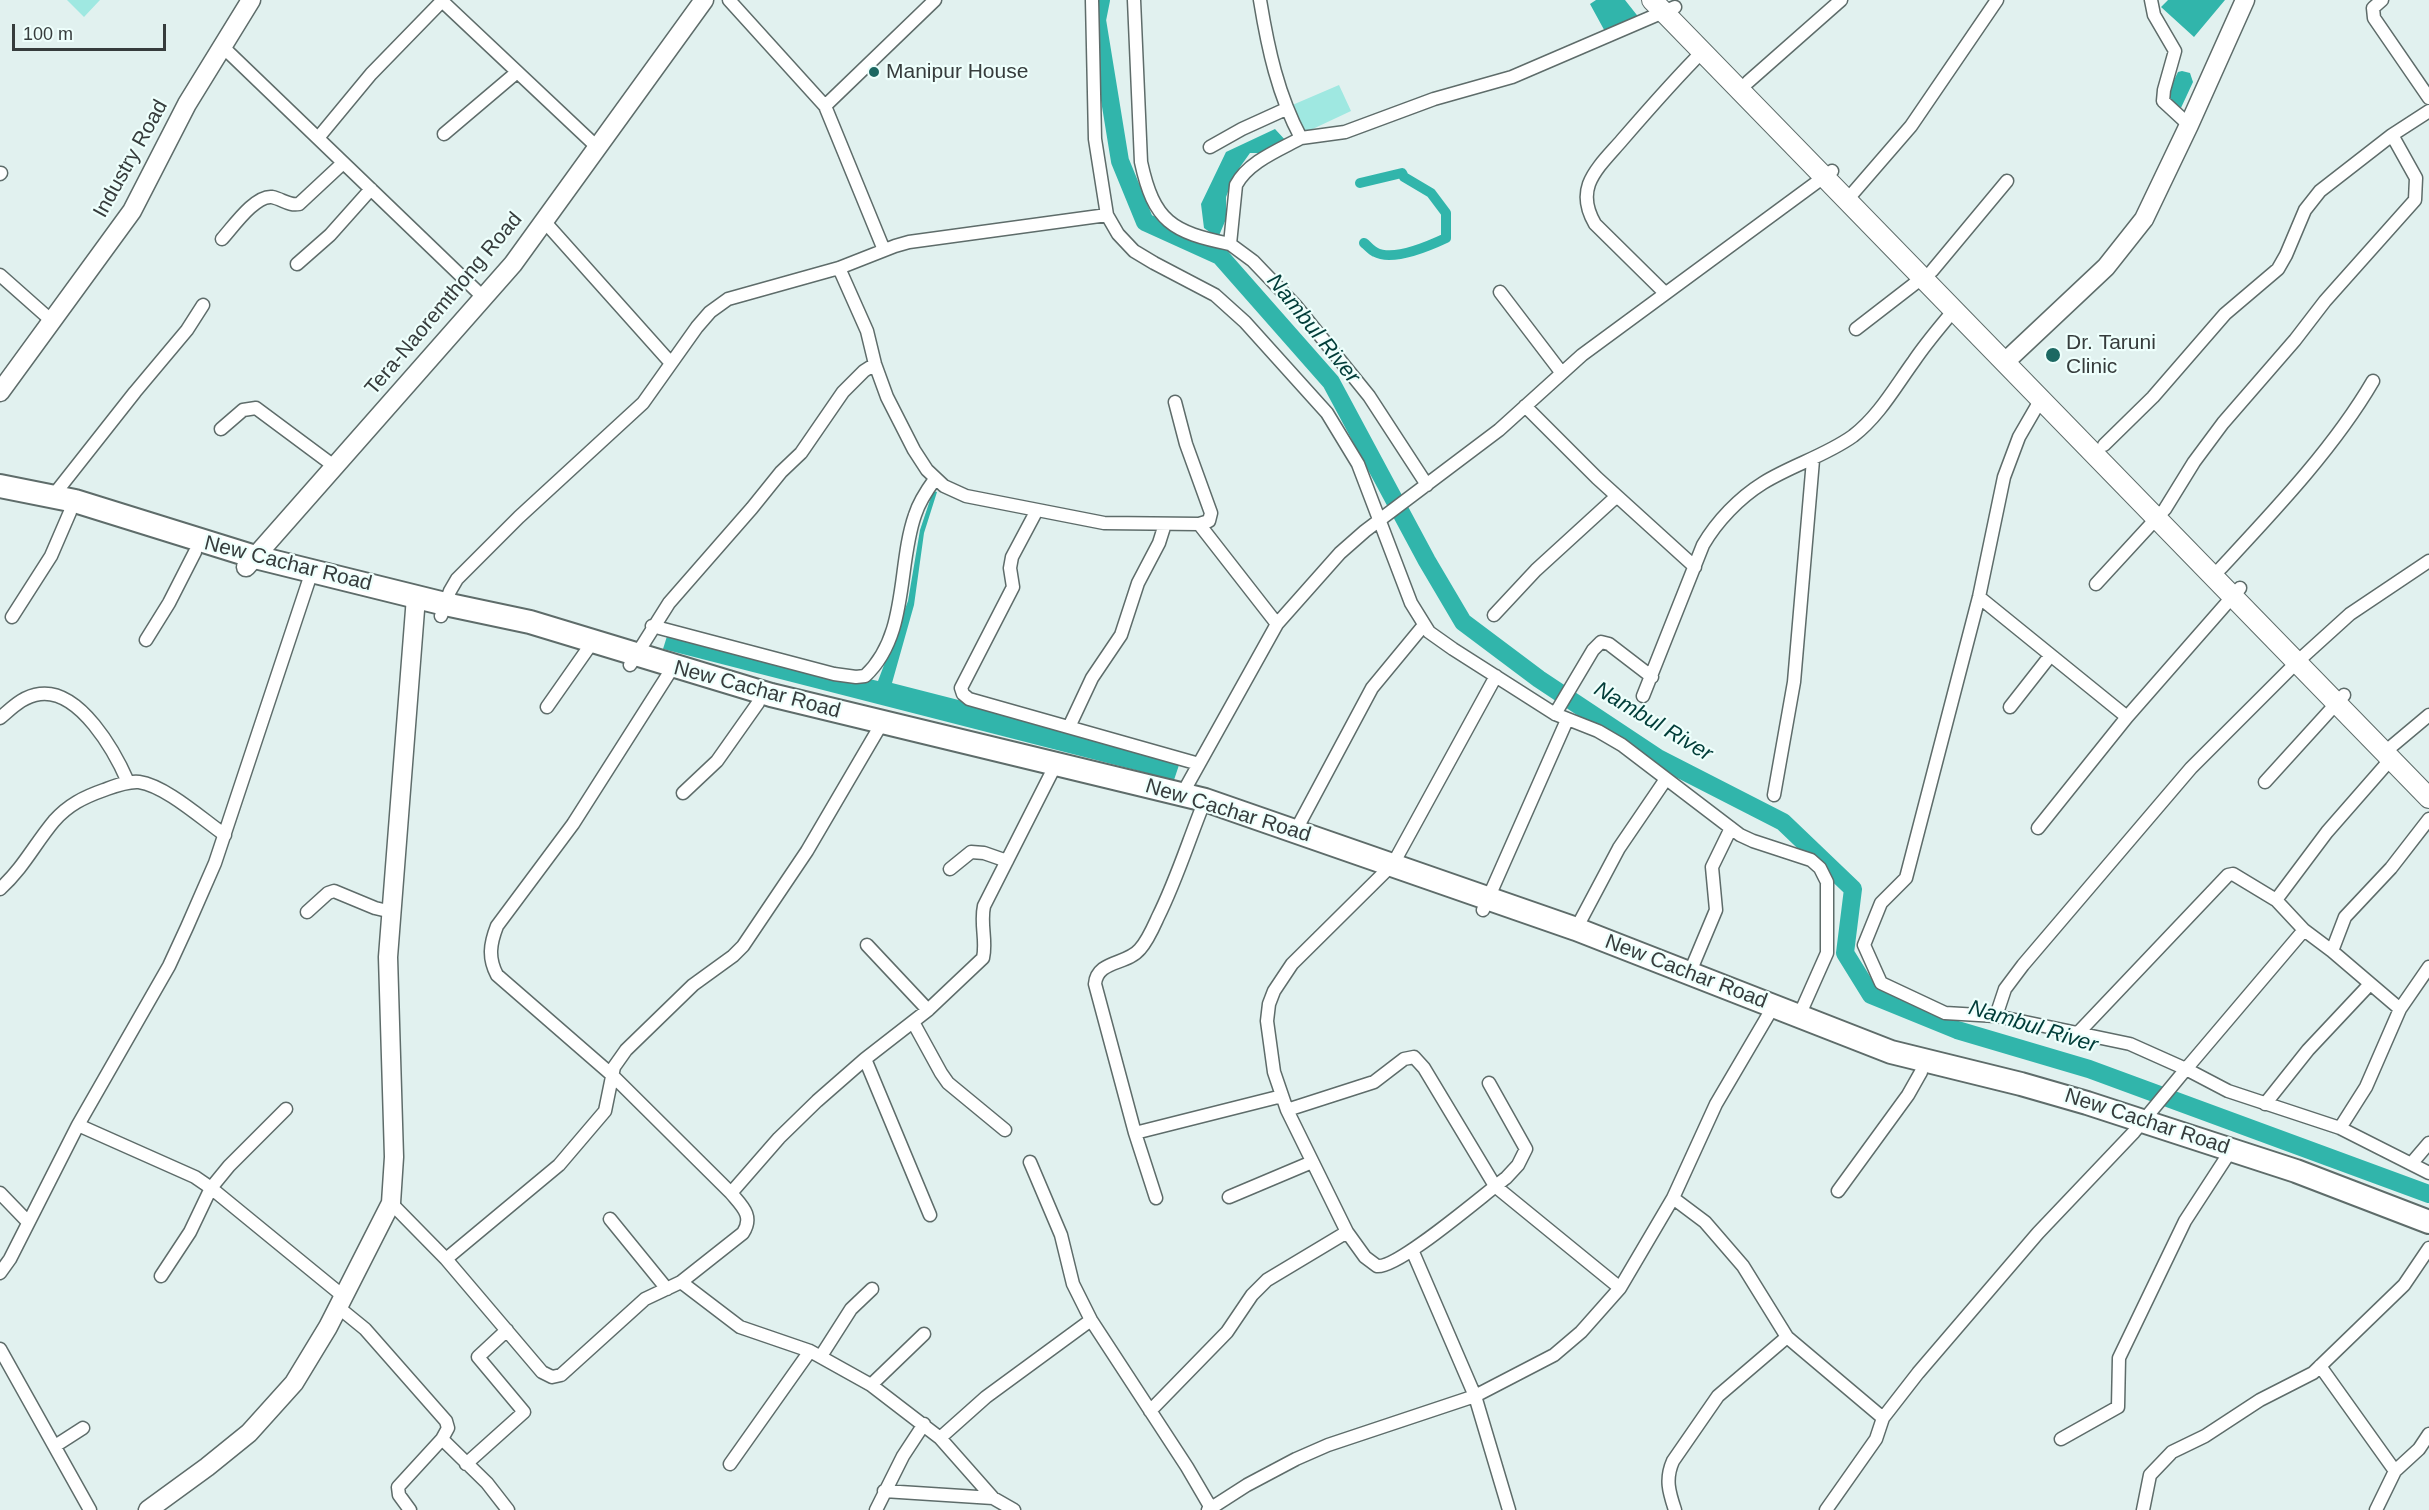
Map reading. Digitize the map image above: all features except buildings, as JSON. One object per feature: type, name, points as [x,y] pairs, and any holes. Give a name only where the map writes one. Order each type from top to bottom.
[{"type":"highway","name":"New Cachar Road","points":[[0,486],[53,496],[251,562]]},
{"type":"highway","name":"New Cachar Road","points":[[0,498],[70,512],[195,552],[251,562],[416,604],[530,622],[758,703],[880,728]]},
{"type":"highway","name":"New Cachar Road","points":[[670,672],[880,728],[1180,799],[1296,830],[1387,870]]},
{"type":"highway","name":"New Cachar Road","points":[[1203,805],[1598,945],[1690,972],[1770,1012],[1871,1056],[1921,1072],[2140,1126],[2277,1164],[2429,1222]]},
{"type":"highway","name":"New Cachar Road","points":[[1485,904],[1576,929],[1598,945],[1685,984],[1770,1012],[1799,1017],[1891,1052],[2051,1092],[2429,1233]]},
{"type":"main road","points":[[1665,5],[1748,82],[1827,174],[1853,193],[1927,274],[1954,310],[2009,357],[2104,445],[2161,513],[2391,753],[2429,798]]},
{"type":"main road","points":[[1665,5],[1702,52],[2009,357],[2042,399],[2220,568],[2236,592]]},
{"type":"main road","points":[[2391,753],[2429,783]]},
{"type":"street","name":"Industry Road","points":[[0,392],[13,371],[52,322],[132,211],[187,104],[251,0]]},
{"type":"street","points":[[318,138],[371,74],[443,0],[516,73],[597,147]]},
{"type":"street","name":"Tera-Naoremthong Road","points":[[251,562],[513,264],[704,0]]},
{"type":"street","points":[[729,0],[825,106],[884,250]]},
{"type":"street","points":[[825,106],[935,0]]},
{"type":"street","points":[[1092,0],[1095,139],[1107,215],[1118,234],[1134,251],[1215,295],[1245,322],[1327,413],[1358,464],[1385,517],[1411,603],[1424,625],[1452,649],[1557,711],[1567,720],[1599,731],[1622,745],[1731,828],[1753,842],[1811,860],[1820,868],[1827,882],[1827,953],[1799,1017]]},
{"type":"street","points":[[1134,0],[1141,162],[1146,184],[1158,210],[1170,224],[1194,236],[1230,244],[1253,261],[1296,306],[1369,396],[1426,486]]},
{"type":"street","points":[[1260,0],[1272,62],[1286,109],[1301,138]]},
{"type":"street","points":[[1748,82],[1841,0]]},
{"type":"street","points":[[1853,193],[1917,118],[1997,0]]},
{"type":"street","points":[[2151,0],[2154,15],[2175,51],[2163,101],[2189,125]]},
{"type":"street","points":[[2009,357],[2106,267],[2144,219],[2245,0]]},
{"type":"street","points":[[2382,0],[2373,8],[2374,18],[2429,98]]},
{"type":"street","points":[[1230,244],[1236,185],[1240,178],[1270,155],[1301,138],[1345,132],[1434,99],[1512,77],[1665,5]]},
{"type":"street","points":[[222,46],[484,298]]},
{"type":"street","points":[[1665,293],[1595,224],[1589,215],[1587,191],[1590,182],[1604,162],[1670,85],[1702,52]]},
{"type":"street","points":[[444,134],[516,73]]},
{"type":"street","points":[[1210,147],[1286,109]]},
{"type":"street","points":[[2104,445],[2154,397],[2225,314],[2278,269],[2305,210],[2320,190],[2365,154],[2428,113]]},
{"type":"street","points":[[2096,584],[2161,513],[2223,423],[2329,296],[2415,200],[2416,178],[2392,135]]},
{"type":"street","points":[[222,239],[260,200],[273,197],[290,204],[299,204],[343,163]]},
{"type":"street","points":[[1180,799],[1277,624],[1340,553],[1499,430],[1561,372],[1827,174]]},
{"type":"street","points":[[1856,329],[1927,274],[2007,181]]},
{"type":"street","points":[[297,264],[330,235],[371,189]]},
{"type":"street","points":[[443,610],[453,585],[470,566],[519,517],[643,403],[670,362],[710,312],[728,299],[839,268],[909,242],[1107,215]]},
{"type":"street","points":[[544,221],[670,362]]},
{"type":"street","points":[[839,268],[867,332],[875,364],[887,396],[914,450],[935,479],[957,493],[1104,523],[1199,524],[1209,521],[1210,513],[1186,444],[1175,402]]},
{"type":"street","points":[[0,275],[52,322]]},
{"type":"street","points":[[1500,292],[1561,372]]},
{"type":"street","points":[[53,496],[187,330],[203,304]]},
{"type":"street","points":[[1643,696],[1702,545],[1711,532],[1749,493],[1782,473],[1813,460],[1851,437],[1874,416],[1916,357],[1954,310]]},
{"type":"street","points":[[633,660],[652,626],[683,585],[737,526],[781,471],[807,446],[843,392],[864,371],[875,364]]},
{"type":"street","points":[[2220,568],[2267,519],[2312,465],[2359,405],[2373,381]]},
{"type":"street","points":[[2042,399],[2019,437],[2009,461],[1979,597],[1906,878],[1881,903],[1864,945],[1881,983],[1945,1013],[1996,1016],[2130,1044],[2228,1091],[2340,1128],[2429,1173]]},
{"type":"street","points":[[1525,406],[1617,496],[1695,567]]},
{"type":"street","points":[[222,429],[243,410],[256,408],[334,466]]},
{"type":"street","points":[[1774,795],[1794,682],[1813,460]]},
{"type":"street","points":[[652,626],[834,674],[856,677],[865,675],[884,651],[893,628],[915,514],[935,479]]},
{"type":"street","points":[[1494,615],[1536,570],[1617,496]]},
{"type":"street","points":[[1037,510],[1012,557],[1010,568],[1013,587],[979,650],[961,691],[969,699],[1199,764]]},
{"type":"street","points":[[12,617],[51,556],[70,512]]},
{"type":"street","points":[[1069,727],[1092,678],[1121,635],[1138,583],[1159,543],[1165,524]]},
{"type":"street","points":[[1199,524],[1277,624]]},
{"type":"street","points":[[146,640],[169,603],[195,552]]},
{"type":"street","points":[[1996,1016],[2005,989],[2023,964],[2191,768],[2350,614],[2429,561]]},
{"type":"street","points":[[0,1273],[78,1125],[169,966],[215,863],[310,577]]},
{"type":"street","points":[[2038,828],[2127,717],[2236,592]]},
{"type":"street","points":[[1979,597],[2127,717]]},
{"type":"street","points":[[148,1510],[249,1433],[294,1383],[341,1302],[391,1203],[394,1157],[388,957],[416,604]]},
{"type":"street","points":[[1296,830],[1372,688],[1424,625]]},
{"type":"street","points":[[1557,711],[1593,650],[1601,642],[1609,644],[1652,677]]},
{"type":"street","points":[[548,707],[590,645]]},
{"type":"street","points":[[2010,707],[2050,656]]},
{"type":"street","points":[[391,1203],[446,1259],[542,1372],[552,1377],[561,1375],[645,1299],[681,1282],[743,1233],[748,1225],[748,1216],[731,1193],[612,1075],[497,975],[491,964],[490,945],[497,926],[573,824],[670,672]]},
{"type":"street","points":[[1490,1083],[1526,1149],[1518,1165],[1495,1186],[1412,1250],[1388,1265],[1377,1266],[1365,1257],[1347,1232],[1287,1110],[1274,1071],[1267,1021],[1274,991],[1293,964],[1387,870],[1496,676]]},
{"type":"street","points":[[0,718],[28,697],[41,694],[64,700],[92,722],[120,764],[128,782]]},
{"type":"street","points":[[2265,782],[2340,699]]},
{"type":"street","points":[[683,793],[717,762],[758,703]]},
{"type":"street","points":[[2276,900],[2391,753],[2429,715]]},
{"type":"street","points":[[1485,904],[1567,720]]},
{"type":"street","points":[[446,1259],[559,1165],[605,1111],[612,1075],[626,1050],[693,985],[743,946],[807,851],[880,728]]},
{"type":"street","points":[[731,1193],[779,1138],[865,1059],[928,1010],[983,958],[985,949],[982,925],[984,906],[1053,769]]},
{"type":"street","points":[[1576,929],[1619,848],[1666,778]]},
{"type":"street","points":[[0,889],[26,862],[52,824],[67,808],[90,795],[128,782],[139,782],[163,792],[225,835]]},
{"type":"street","points":[[1156,1198],[1135,1133],[1095,978],[1099,972],[1137,953],[1142,947],[1174,885],[1203,805]]},
{"type":"street","points":[[2332,951],[2345,918],[2391,868],[2429,819]]},
{"type":"street","points":[[1690,972],[1716,910],[1712,867],[1731,828]]},
{"type":"street","points":[[950,869],[971,852],[984,853],[1007,861]]},
{"type":"street","points":[[2078,1033],[2228,875],[2233,874],[2276,900],[2304,930],[2400,1009]]},
{"type":"street","points":[[307,912],[328,893],[334,891],[375,908],[392,912]]},
{"type":"street","points":[[1826,1510],[1876,1439],[1883,1418],[1918,1372],[2038,1233],[2140,1126],[2304,930]]},
{"type":"street","points":[[867,945],[928,1010]]},
{"type":"street","points":[[2340,1128],[2366,1087],[2400,1009],[2429,967]]},
{"type":"street","points":[[2265,1104],[2308,1050],[2370,984]]},
{"type":"street","points":[[1030,1162],[1061,1235],[1073,1284],[1091,1320],[1150,1411],[1209,1509],[1286,1464],[1328,1444],[1475,1396],[1554,1355],[1581,1332],[1620,1288],[1673,1198],[1716,1104],[1770,1012]]},
{"type":"street","points":[[913,1022],[948,1083],[1005,1130]]},
{"type":"street","points":[[1287,1110],[1374,1082],[1404,1059],[1414,1056],[1495,1186],[1620,1288]]},
{"type":"street","points":[[865,1059],[930,1215]]},
{"type":"street","points":[[1838,1191],[1908,1095],[1921,1072]]},
{"type":"street","points":[[1135,1133],[1282,1096]]},
{"type":"street","points":[[161,1276],[190,1232],[211,1188],[229,1166],[286,1109]]},
{"type":"street","points":[[78,1125],[180,1169],[211,1188],[341,1302],[441,1414],[448,1428],[442,1438],[398,1487],[399,1495],[410,1510]]},
{"type":"street","points":[[2411,1164],[2429,1143]]},
{"type":"street","points":[[2061,1438],[2118,1407],[2119,1358],[2185,1221],[2226,1158]]},
{"type":"street","points":[[1229,1197],[1312,1161]]},
{"type":"street","points":[[0,1193],[28,1222]]},
{"type":"street","points":[[1673,1198],[1705,1222],[1743,1266],[1787,1337],[1883,1418]]},
{"type":"street","points":[[610,1219],[667,1289]]},
{"type":"street","points":[[1150,1411],[1227,1332],[1258,1287],[1347,1232]]},
{"type":"street","points":[[2143,1510],[2150,1475],[2172,1452],[2205,1436],[2260,1400],[2313,1373],[2403,1285],[2429,1248]]},
{"type":"street","points":[[1412,1250],[1475,1396],[1509,1510]]},
{"type":"street","points":[[681,1282],[740,1327],[816,1354],[871,1385],[924,1424],[940,1438],[993,1498],[1014,1510]]},
{"type":"street","points":[[730,1464],[851,1309],[872,1289]]},
{"type":"street","points":[[940,1438],[986,1397],[1091,1320]]},
{"type":"street","points":[[466,1464],[524,1412],[478,1357],[507,1330]]},
{"type":"street","points":[[871,1385],[924,1334]]},
{"type":"street","points":[[1675,1510],[1667,1486],[1673,1461],[1718,1396],[1787,1337]]},
{"type":"street","points":[[0,1349],[90,1510]]},
{"type":"street","points":[[2320,1366],[2395,1471]]},
{"type":"street","points":[[876,1510],[903,1456],[924,1424]]},
{"type":"street","points":[[55,1446],[83,1428]]},
{"type":"street","points":[[2376,1510],[2395,1471],[2419,1449],[2429,1434]]},
{"type":"street","points":[[442,1438],[487,1483],[508,1510]]},
{"type":"street","points":[[884,1491],[993,1498]]},
{"type":"shaded area","points":[[67,0],[100,0],[84,17]]},
{"type":"shaded area","points":[[1596,0],[1625,0],[1640,19],[1608,37],[1590,4]]},
{"type":"shaded area","points":[[2168,0],[2225,0],[2194,37],[2161,7]]},
{"type":"shaded area","points":[[2178,72],[2190,73],[2193,82],[2180,110],[2167,94]]},
{"type":"shaded area","points":[[1339,85],[1351,111],[1302,134],[1290,106]]},
{"type":"shaded area","points":[[1275,129],[1287,142],[1268,153],[1250,153],[1235,174],[1226,197],[1226,219],[1218,238],[1204,228],[1201,204],[1226,152]]},
{"type":"shaded area","points":[[933,491],[937,492],[924,533],[914,605],[892,683],[1068,728],[1180,762],[1174,780],[663,649],[668,633],[878,681],[908,601],[920,530]]},
{"type":"waterway","name":"Nambul River","points":[[1101,0],[1097,20],[1120,161],[1145,222],[1220,256],[1331,382],[1427,561],[1463,622],[1539,679],[1658,758],[1783,822],[1853,889],[1845,953],[1871,995],[1957,1030],[2089,1069],[2429,1194]]},
{"type":"waterway","points":[[1360,183],[1402,173],[1404,177],[1431,193],[1446,213],[1446,238],[1421,249],[1401,254],[1383,255],[1364,243]]},
{"type":"place","name":"Manipur House","points":[[874,72]]},
{"type":"place","name":"Dr. Taruni Clinic","points":[[2053,355]]}]
